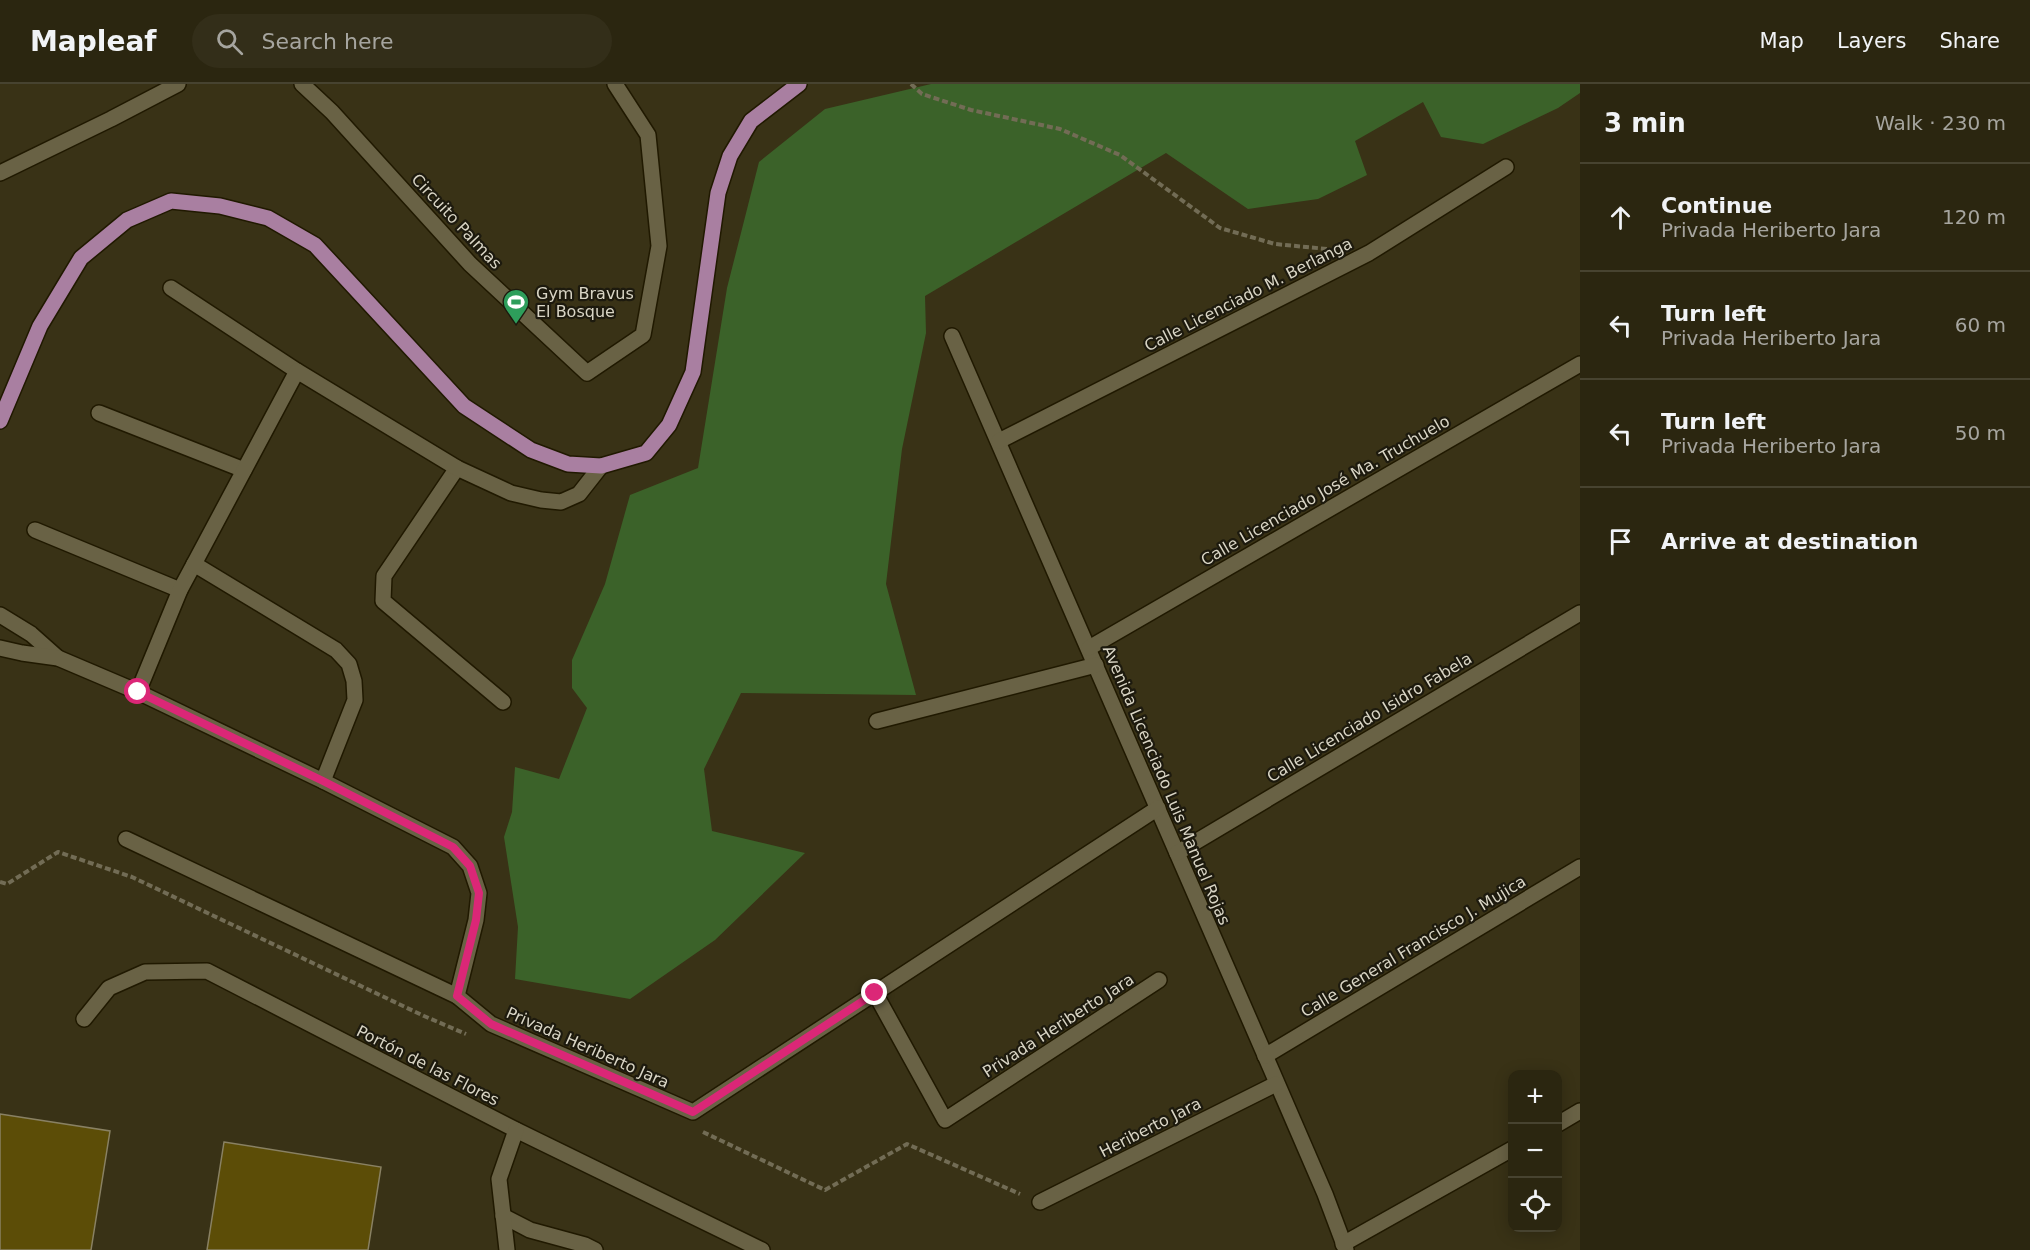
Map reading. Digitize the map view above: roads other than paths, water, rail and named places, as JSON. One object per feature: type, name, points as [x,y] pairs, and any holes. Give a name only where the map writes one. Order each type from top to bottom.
[{"type":"main road","points":[[0,421],[39,326],[81,258],[127,219],[171,201],[220,206],[268,218],[315,245],[464,406],[531,450],[568,464],[602,466],[646,453],[669,425],[693,372],[718,193],[730,156],[751,121],[800,84]]},
{"type":"street","points":[[0,173],[178,84]]},
{"type":"street","name":"Circuito Palmas","points":[[302,84],[332,112],[470,264],[587,374],[643,334],[659,246],[648,135],[615,84]]},
{"type":"street","name":"Calle Licenciado M. Berlanga","points":[[999,441],[1369,253],[1506,167]]},
{"type":"street","points":[[171,288],[297,371],[457,468],[486,483],[511,493],[561,502],[579,494],[602,466]]},
{"type":"street","name":"Avenida Licenciado Luis Manuel Rojas","points":[[952,336],[1325,1194],[1345,1247]]},
{"type":"street","name":"Calle Licenciado José Ma. Truchuelo","points":[[1089,648],[1580,364]]},
{"type":"street","points":[[138,692],[180,590],[297,371]]},
{"type":"street","points":[[99,413],[244,470]]},
{"type":"street","points":[[457,468],[384,576],[383,601],[503,702]]},
{"type":"street","points":[[35,530],[180,590]]},
{"type":"street","points":[[194,564],[336,650],[349,664],[356,700],[323,781]]},
{"type":"street","name":"Calle Licenciado Isidro Fabela","points":[[1177,853],[1580,613]]},
{"type":"street","points":[[0,615],[31,634],[58,658]]},
{"type":"street","points":[[0,648],[58,658],[138,692],[323,781],[453,847],[470,866],[479,893],[476,920],[457,996],[126,838]]},
{"type":"street","points":[[877,721],[1096,665]]},
{"type":"street","points":[[875,993],[1158,808]]},
{"type":"street","name":"Calle General Francisco J. Mujica","points":[[1265,1056],[1580,867]]},
{"type":"street","name":"Portón de las Flores","points":[[84,1019],[109,988],[146,972],[207,971],[516,1130],[762,1250]]},
{"type":"street","name":"Privada Heriberto Jara","points":[[457,996],[491,1024],[693,1112],[875,993],[945,1120],[1159,980]]},
{"type":"street","name":"Heriberto Jara","points":[[1040,1202],[1276,1084]]},
{"type":"street","points":[[1562,1121],[1580,1111]]},
{"type":"street","points":[[507,1250],[499,1179],[516,1130]]},
{"type":"street","points":[[1345,1247],[1508,1151]]},
{"type":"street","points":[[503,1216],[530,1230],[585,1245],[595,1250]]},
{"type":"place","name":"Gym Bravus El Bosque","points":[[516,325]]}]
